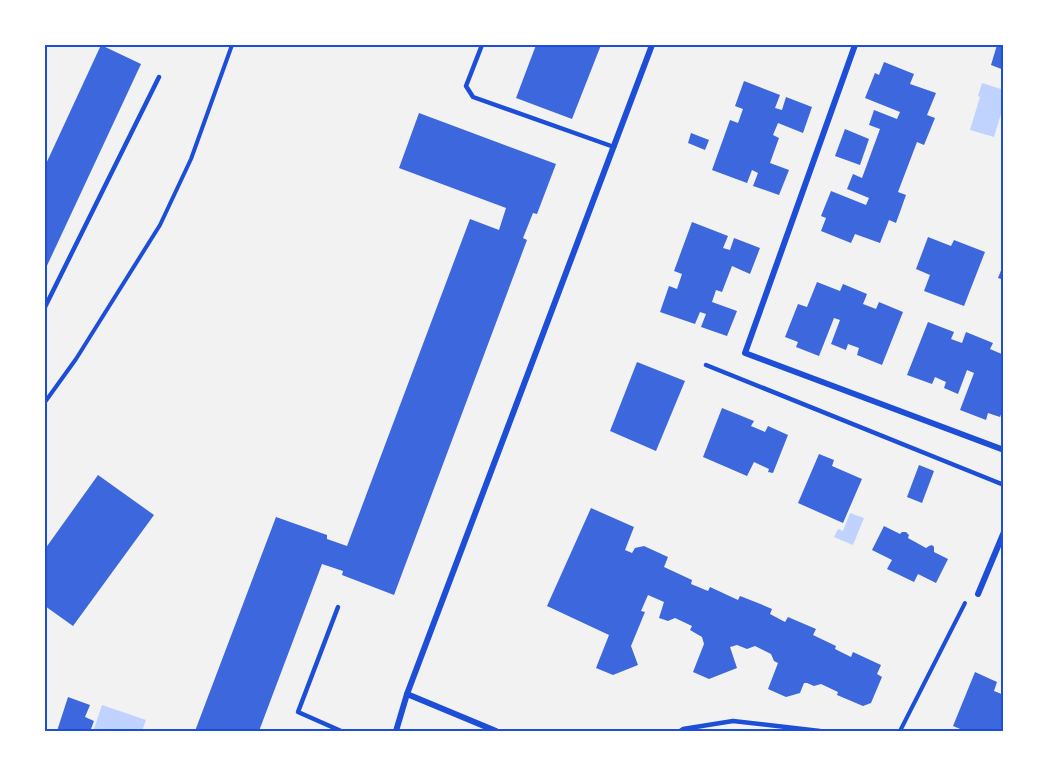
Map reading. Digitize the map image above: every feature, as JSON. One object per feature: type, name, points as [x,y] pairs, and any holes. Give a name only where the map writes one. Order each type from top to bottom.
[{"type":"street","points":[[396,731],[407,694],[652,45]]},
{"type":"street","points":[[855,45],[745,353],[1004,450]]},
{"type":"street","points":[[978,594],[1004,532]]},
{"type":"street","points":[[407,694],[496,731]]},
{"type":"lane","points":[[482,45],[466,86],[473,97],[614,147]]},
{"type":"lane","points":[[45,307],[159,77]]},
{"type":"lane","points":[[706,365],[1004,485]]},
{"type":"lane","points":[[338,607],[298,712],[341,731]]},
{"type":"lane","points":[[683,730],[732,721],[820,731]]},
{"type":"path","points":[[45,402],[76,359],[160,225],[191,159],[232,45]]},
{"type":"path","points":[[900,731],[967,599],[978,594]]},
{"type":"water","points":[[982,83],[1004,90],[1004,104],[994,137],[970,130]]},
{"type":"water","points":[[850,513],[864,518],[853,545],[834,537],[838,529],[843,531]]},
{"type":"water","points":[[102,705],[146,720],[142,731],[94,729]]},
{"type":"building","points":[[101,45],[141,64],[45,270],[45,166]]},
{"type":"building","points":[[536,45],[601,45],[572,119],[516,98]]},
{"type":"building","points":[[997,45],[1004,45],[1004,70],[991,65]]},
{"type":"building","points":[[884,62],[914,74],[910,84],[936,93],[927,115],[935,118],[924,145],[917,142],[898,192],[906,195],[896,223],[889,220],[880,243],[855,234],[851,243],[821,231],[826,218],[821,216],[831,191],[866,205],[869,198],[847,189],[853,174],[862,178],[880,129],[869,125],[874,110],[897,119],[900,112],[865,98],[875,73],[879,75]]},
{"type":"building","points":[[744,81],[780,95],[775,108],[782,110],[786,97],[812,107],[803,133],[778,123],[773,135],[779,138],[770,163],[789,170],[779,195],[753,186],[758,173],[752,170],[747,183],[712,170],[730,120],[738,123],[743,109],[735,106]]},
{"type":"building","points":[[419,113],[556,164],[537,214],[533,213],[523,238],[527,240],[394,595],[342,575],[343,571],[322,564],[259,731],[195,731],[276,517],[327,535],[327,539],[347,546],[470,219],[499,230],[506,208],[399,168]]},
{"type":"building","points":[[845,129],[869,139],[860,165],[835,156]]},
{"type":"building","points":[[691,133],[709,140],[705,150],[688,143]]},
{"type":"building","points":[[692,222],[728,236],[723,248],[730,250],[734,238],[760,248],[750,274],[732,266],[722,292],[716,290],[712,302],[737,311],[727,336],[701,327],[706,314],[700,312],[695,324],[660,312],[669,286],[677,289],[682,274],[674,271]]},
{"type":"building","points":[[928,237],[951,246],[954,240],[985,252],[964,306],[924,291],[930,275],[916,269]]},
{"type":"building","points":[[1004,263],[1004,280],[998,278]]},
{"type":"building","points":[[817,282],[840,291],[843,284],[867,294],[863,304],[876,309],[879,302],[903,312],[882,365],[857,355],[859,348],[848,344],[846,350],[831,344],[840,320],[834,318],[819,356],[796,347],[798,342],[785,337],[798,304],[807,307]]},
{"type":"building","points":[[928,322],[954,332],[951,339],[962,343],[966,332],[993,343],[990,349],[1004,355],[1004,407],[1000,417],[988,413],[986,420],[960,410],[974,373],[967,370],[958,394],[944,388],[946,382],[935,377],[932,384],[907,375]]},
{"type":"building","points":[[637,362],[685,381],[656,451],[610,431]]},
{"type":"building","points":[[722,408],[754,421],[751,426],[765,432],[768,426],[788,435],[773,473],[754,462],[747,476],[703,457]]},
{"type":"building","points":[[819,454],[834,460],[832,466],[862,479],[843,523],[798,503]]},
{"type":"building","points":[[919,465],[934,471],[922,503],[907,497]]},
{"type":"building","points":[[98,475],[154,515],[73,626],[45,606],[45,549]]},
{"type":"building","points":[[591,508],[634,527],[625,550],[632,553],[635,548],[644,546],[668,557],[664,567],[692,580],[691,584],[708,591],[710,587],[738,600],[740,596],[758,603],[772,609],[770,614],[785,622],[788,617],[816,629],[813,635],[836,646],[835,649],[851,657],[853,652],[881,665],[877,674],[882,677],[871,703],[863,706],[837,695],[838,692],[821,684],[814,686],[804,683],[800,693],[786,697],[768,689],[778,663],[774,661],[771,654],[755,646],[747,649],[737,645],[730,647],[737,668],[709,679],[693,672],[704,644],[702,637],[690,630],[692,626],[675,618],[668,621],[659,618],[664,602],[648,595],[641,611],[645,612],[631,646],[638,665],[613,675],[596,668],[609,635],[547,606]]},
{"type":"building","points":[[884,526],[900,534],[906,532],[909,535],[908,538],[926,548],[932,545],[934,552],[948,559],[936,583],[918,574],[914,582],[887,569],[892,560],[872,550]]},
{"type":"building","points":[[975,672],[997,682],[994,691],[1004,695],[1004,731],[965,731],[953,726]]},
{"type":"building","points":[[68,697],[90,705],[85,717],[94,721],[91,729],[97,731],[57,731]]}]
